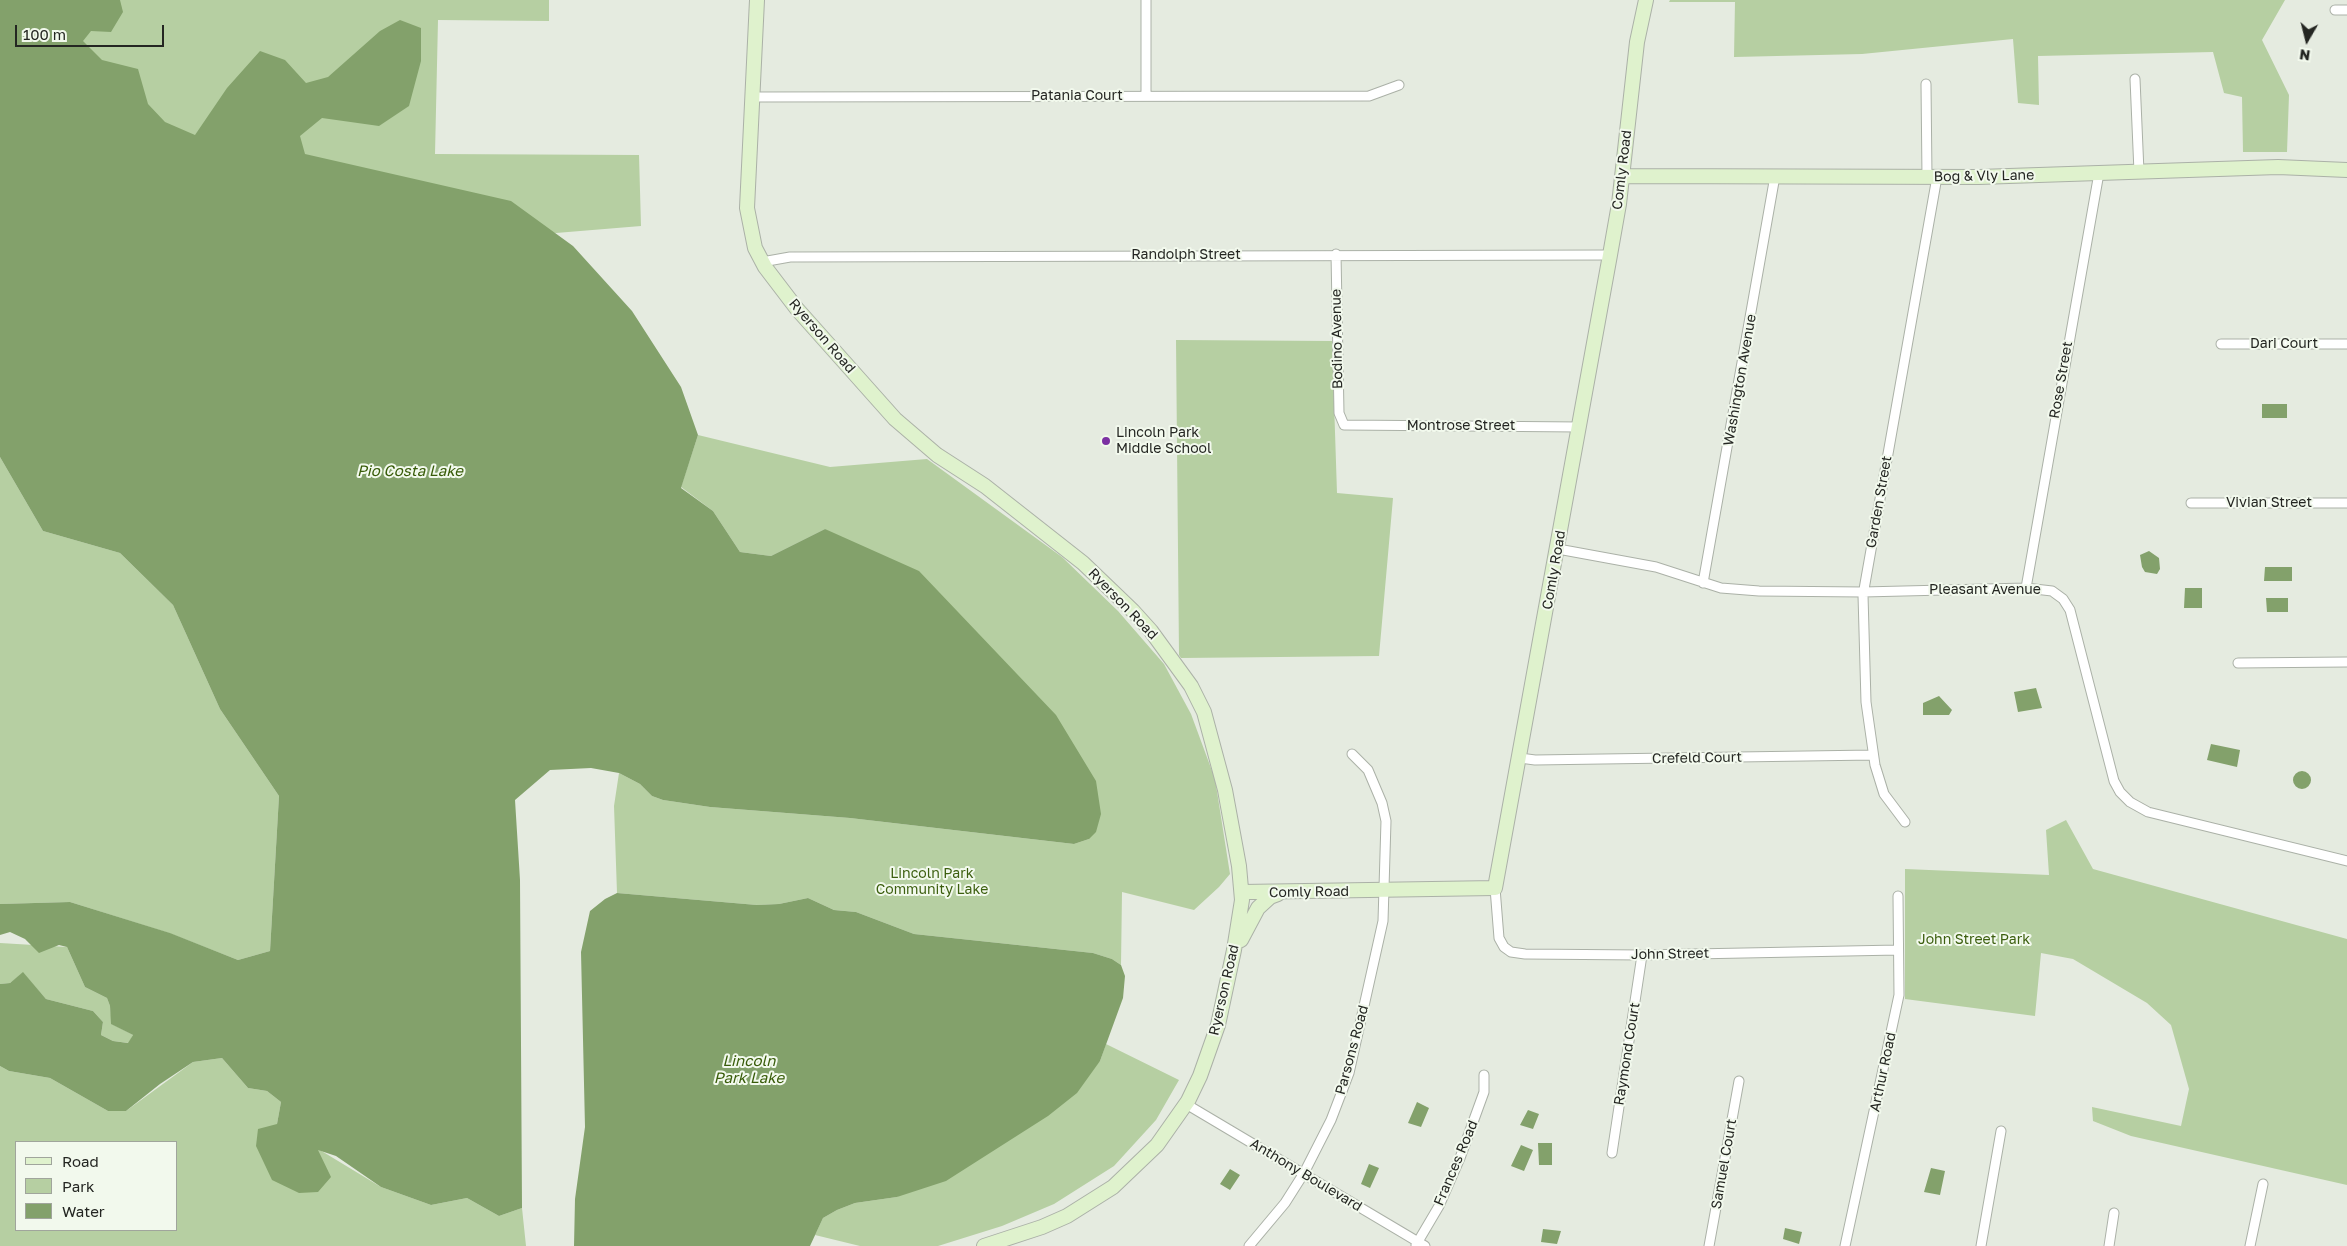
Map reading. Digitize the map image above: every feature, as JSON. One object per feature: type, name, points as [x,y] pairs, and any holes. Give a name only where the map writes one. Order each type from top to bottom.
[{"type":"street","name":"Ryerson Road","points":[[757,0],[754,97],[747,208],[753,242],[762,262],[797,309],[895,419],[936,455],[984,486],[1082,563],[1133,611],[1172,658],[1191,686],[1209,727],[1225,790],[1242,892],[1228,978],[1210,1050],[1186,1104],[1157,1145],[1113,1187],[1066,1216],[1042,1227],[984,1246]]},
{"type":"street","points":[[1146,0],[1146,96]]},
{"type":"street","name":"Comly Road","points":[[1242,892],[1495,888],[1610,255],[1622,176],[1637,42],[1646,0]]},
{"type":"street","points":[[2335,10],[2347,10]]},
{"type":"street","points":[[2134,79],[2139,172]]},
{"type":"street","name":"Garden Street","points":[[1905,822],[1884,794],[1874,755],[1866,702],[1864,592],[1932,176],[1926,84]]},
{"type":"street","name":"Patania Court","points":[[754,97],[1369,96],[1399,85]]},
{"type":"street","name":"Bog & Vly Lane","points":[[1622,176],[1932,176],[2278,167],[2347,170]]},
{"type":"street","name":"Rose Street","points":[[2026,588],[2099,173]]},
{"type":"street","name":"Washington Avenue","points":[[1703,583],[1775,176]]},
{"type":"street","name":"Randolph Street","points":[[762,262],[790,257],[1336,254],[1610,255]]},
{"type":"street","name":"Bodino Avenue","points":[[1336,254],[1339,413],[1343,423]]},
{"type":"street","name":"Dari Court","points":[[2221,344],[2347,344]]},
{"type":"street","name":"Montrose Street","points":[[1343,423],[1360,427],[1485,425],[1580,427]]},
{"type":"street","name":"Vivian Street","points":[[2191,503],[2347,503]]},
{"type":"street","name":"Pleasant Avenue","points":[[1558,548],[1678,572],[1703,583],[1721,588],[1759,591],[1864,592],[2026,588],[2052,591],[2063,599],[2070,610],[2114,781],[2120,792],[2130,802],[2148,812],[2347,861]]},
{"type":"street","points":[[2238,663],[2347,662]]},
{"type":"street","name":"Parsons Road","points":[[1249,1246],[1285,1203],[1304,1173],[1331,1120],[1348,1073],[1383,921],[1386,821],[1382,803],[1368,770],[1352,754]]},
{"type":"street","name":"Crefeld Court","points":[[1520,758],[1536,760],[1874,755]]},
{"type":"street","name":"John Street","points":[[1495,888],[1499,938],[1504,947],[1511,952],[1525,954],[1642,954],[1898,950]]},
{"type":"street","points":[[1228,978],[1243,933],[1252,914],[1264,901],[1282,892]]},
{"type":"street","name":"Arthur Road","points":[[1845,1246],[1899,995],[1898,896]]},
{"type":"street","name":"Raymond Court","points":[[1612,1152],[1642,954]]},
{"type":"street","name":"Frances Road","points":[[1419,1245],[1460,1158],[1484,1092],[1484,1075]]},
{"type":"street","name":"Samuel Court","points":[[1709,1246],[1739,1081]]},
{"type":"street","name":"Anthony Boulevard","points":[[1186,1104],[1304,1173],[1419,1245]]},
{"type":"street","points":[[1981,1246],[2001,1131]]},
{"type":"street","points":[[2250,1246],[2263,1184]]},
{"type":"street","points":[[2109,1246],[2114,1213]]},
{"type":"green space","points":[[39,0],[549,0],[549,21],[438,20],[435,154],[639,155],[641,226],[556,233],[211,193]]},
{"type":"green space","points":[[1670,0],[2285,0],[2262,40],[2289,95],[2287,152],[2243,152],[2242,97],[2224,93],[2213,52],[2038,56],[2039,105],[2018,103],[2013,39],[1862,54],[1734,57],[1735,2],[1669,2]]},
{"type":"green space","points":[[1176,340],[1332,341],[1337,493],[1393,498],[1379,656],[1181,658],[1179,655]]},
{"type":"green space","name":"Lincoln Park Community Lake","points":[[698,435],[830,467],[927,459],[1062,557],[1118,611],[1164,664],[1191,714],[1215,779],[1230,874],[1219,887],[1194,910],[1122,892],[1121,965],[1112,959],[1093,953],[914,934],[856,912],[834,910],[808,898],[779,904],[757,905],[617,893],[614,806],[619,773],[640,784],[652,796],[663,800],[710,807],[850,818],[1074,844],[1089,839],[825,529],[771,556],[740,552],[713,511],[681,487]]},
{"type":"green space","points":[[0,457],[43,531],[120,553],[173,605],[220,709],[279,796],[270,951],[238,960],[169,933],[70,902],[0,904]]},
{"type":"green space","name":"John Street Park","points":[[2066,820],[2093,869],[2347,939],[2347,1185],[2131,1136],[2093,1121],[2092,1107],[2181,1126],[2189,1089],[2171,1025],[2147,1003],[2073,959],[2041,953],[2035,1016],[1905,999],[1905,869],[2049,875],[2046,830]]},
{"type":"green space","points":[[0,943],[67,947],[85,987],[107,998],[112,1024],[133,1035],[129,1043],[113,1041],[101,1035],[103,1022],[93,1011],[46,999],[23,973],[10,983],[0,984]]},
{"type":"green space","points":[[1106,1044],[1179,1080],[1156,1120],[1114,1166],[1054,1204],[1002,1226],[938,1246],[860,1246],[815,1235],[823,1218],[837,1210],[855,1203],[897,1197],[1100,1061]]},
{"type":"green space","points":[[222,1058],[248,1088],[267,1091],[281,1102],[277,1124],[381,1187],[431,1205],[467,1198],[499,1216],[522,1208],[526,1246],[0,1246],[0,1066],[9,1071],[50,1078],[108,1111],[126,1111],[193,1062]]},
{"type":"water","name":"Pio Costa Lake","points":[[0,0],[120,0],[123,12],[111,32],[91,31],[83,41],[102,60],[138,69],[148,104],[165,122],[195,135],[227,88],[260,51],[285,60],[306,83],[328,77],[380,31],[400,20],[421,28],[421,61],[409,106],[379,126],[322,118],[300,136],[305,154],[511,201],[573,246],[632,311],[681,387],[698,435],[681,488],[713,511],[740,552],[771,556],[825,529],[919,571],[1056,715],[1096,781],[1101,814],[1096,832],[1089,839],[1074,844],[850,818],[710,807],[663,800],[652,796],[640,784],[619,773],[591,768],[550,770],[515,800],[520,880],[522,1208],[499,1216],[467,1198],[431,1205],[381,1187],[336,1156],[318,1150],[331,1177],[318,1192],[299,1193],[272,1180],[256,1146],[258,1129],[277,1124],[281,1102],[267,1091],[248,1088],[222,1058],[193,1062],[160,1084],[126,1111],[108,1111],[50,1078],[9,1071],[0,1066],[0,984],[10,983],[23,972],[46,999],[93,1011],[103,1022],[101,1035],[113,1041],[128,1043],[133,1035],[111,1024],[110,1006],[107,998],[85,987],[67,947],[59,945],[39,953],[25,939],[10,932],[0,935],[0,904],[70,902],[170,933],[238,960],[270,951],[279,796],[220,709],[173,605],[120,553],[43,531],[0,457]]},
{"type":"water","points":[[2262,404],[2287,404],[2287,418],[2262,418]]},
{"type":"water","points":[[2149,551],[2159,558],[2160,569],[2157,574],[2145,572],[2142,567],[2140,555]]},
{"type":"water","points":[[2265,567],[2292,567],[2292,581],[2264,581]]},
{"type":"water","points":[[2185,588],[2202,588],[2202,608],[2184,608]]},
{"type":"water","points":[[2266,598],[2288,598],[2288,612],[2267,612]]},
{"type":"water","points":[[2036,688],[2042,708],[2018,712],[2014,692]]},
{"type":"water","points":[[1939,696],[1952,710],[1949,715],[1923,715],[1923,703]]},
{"type":"water","points":[[2211,744],[2240,750],[2237,767],[2207,760]]},
{"type":"water","points":[[2298,771],[2306,771],[2311,776],[2309,787],[2298,789],[2293,784],[2293,776]]},
{"type":"water","name":"Lincoln Park Lake","points":[[617,893],[757,905],[779,904],[808,898],[834,910],[856,912],[914,934],[1093,953],[1112,959],[1121,965],[1125,976],[1123,998],[1100,1061],[1077,1093],[1048,1116],[946,1181],[897,1197],[855,1203],[837,1210],[823,1218],[810,1246],[574,1246],[575,1199],[585,1127],[581,952],[590,911],[605,899]]},
{"type":"water","points":[[1417,1102],[1429,1108],[1421,1127],[1408,1123]]},
{"type":"water","points":[[1528,1110],[1539,1114],[1533,1129],[1520,1125]]},
{"type":"water","points":[[1538,1143],[1552,1143],[1552,1165],[1539,1165]]},
{"type":"water","points":[[1521,1145],[1533,1150],[1524,1171],[1511,1166]]},
{"type":"water","points":[[1369,1164],[1379,1168],[1370,1188],[1361,1184]]},
{"type":"water","points":[[1931,1168],[1945,1171],[1940,1195],[1924,1192]]},
{"type":"water","points":[[1230,1169],[1240,1175],[1230,1190],[1220,1184]]},
{"type":"water","points":[[1785,1228],[1802,1232],[1799,1244],[1783,1239]]},
{"type":"water","points":[[1543,1229],[1561,1231],[1557,1244],[1541,1242]]},
{"type":"place","name":"Lincoln Park Middle School","points":[[1106,441]]}]
